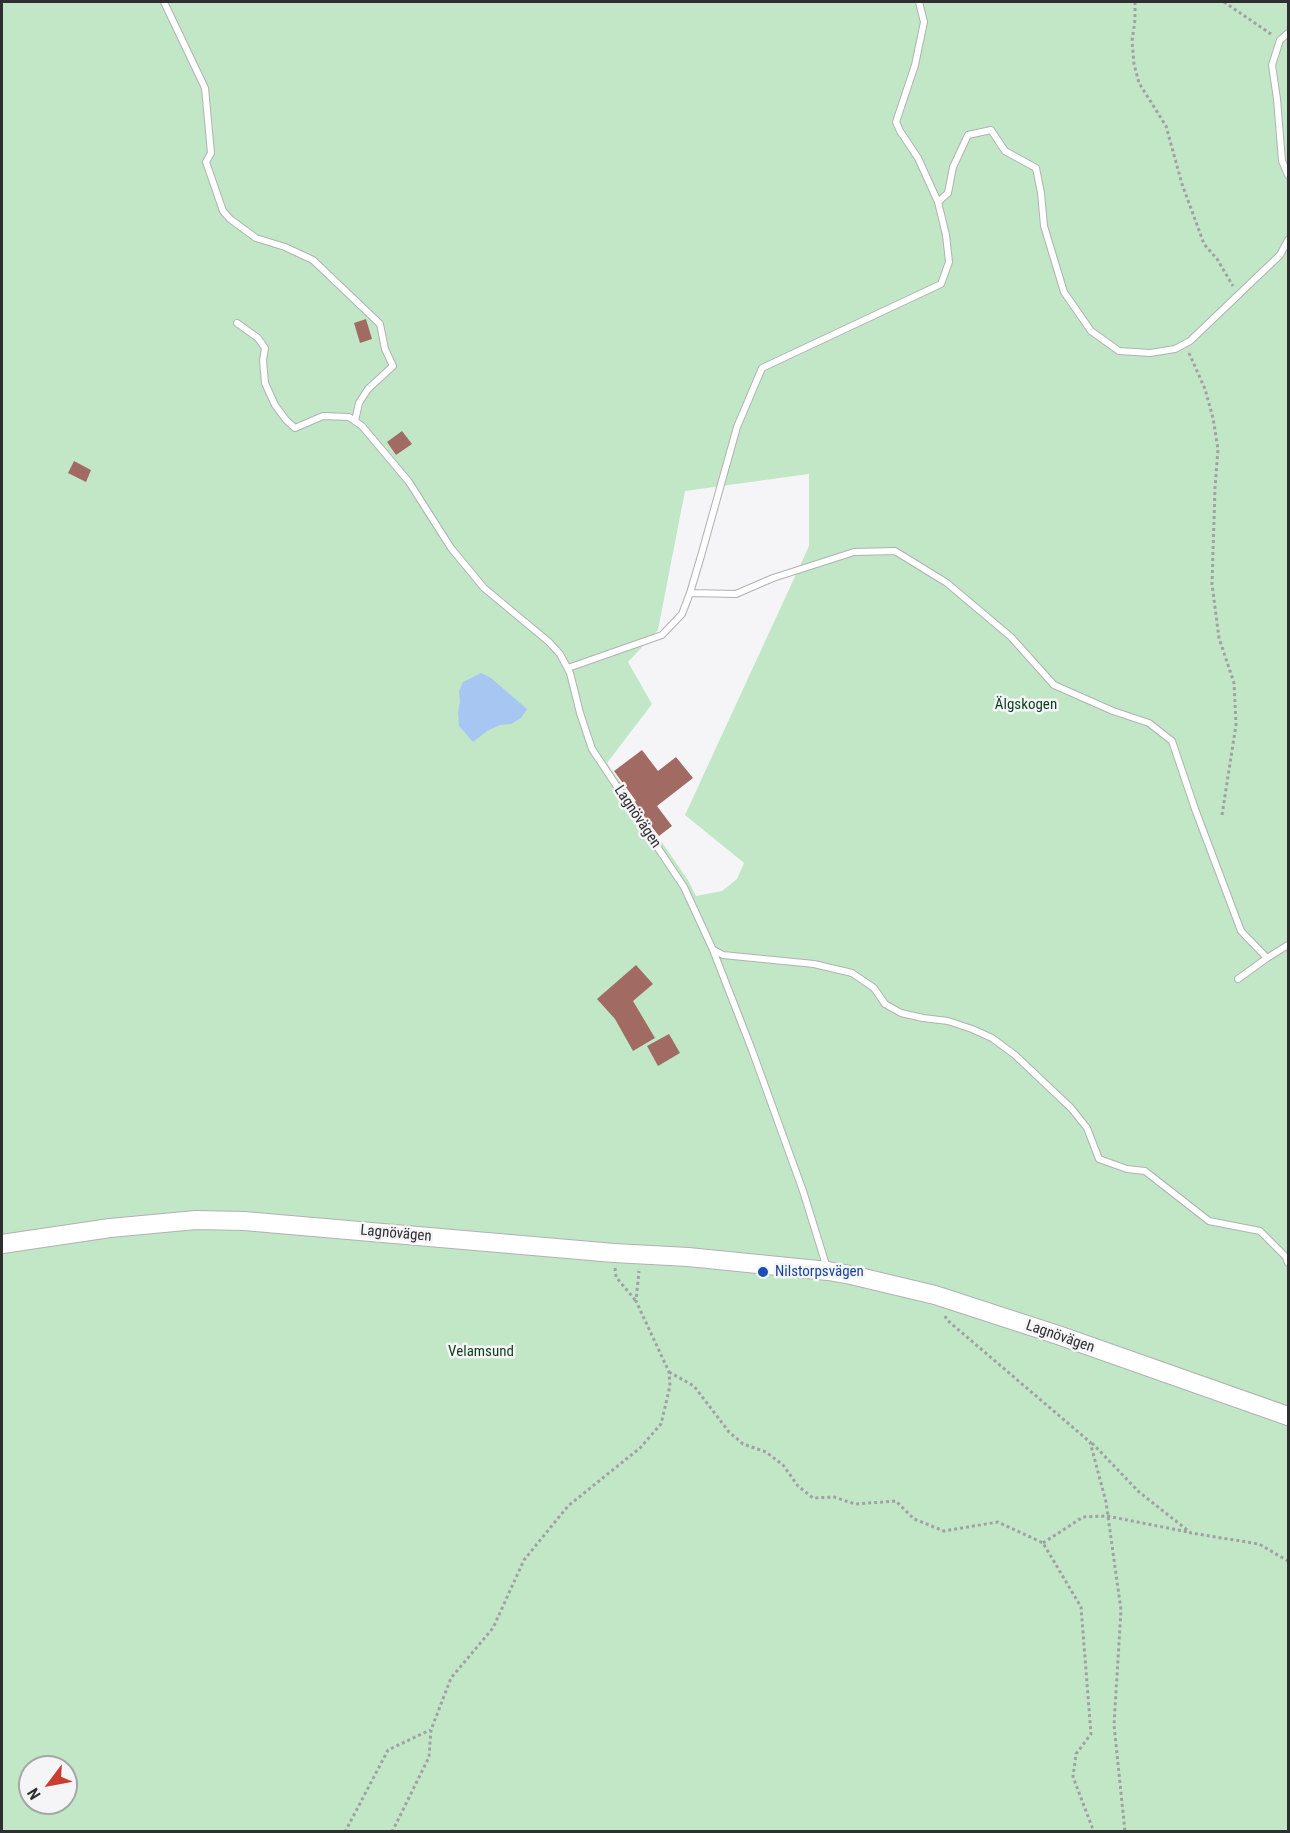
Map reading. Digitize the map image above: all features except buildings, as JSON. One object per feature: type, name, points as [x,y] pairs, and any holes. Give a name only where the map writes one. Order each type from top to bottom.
[{"type":"street","name":"Lagnövägen","points":[[2,1244],[131,1226],[196,1220],[244,1221],[614,1253],[688,1257],[852,1275],[935,1295],[1058,1335],[1288,1416]]},
{"type":"lane","points":[[165,2],[205,88],[211,153],[206,162],[224,211],[230,219],[256,238],[285,247],[313,260],[380,324],[393,366],[368,389],[359,402],[355,421],[349,417],[323,416],[295,428],[275,405],[265,384],[263,360],[265,348],[258,338],[237,323]]},
{"type":"lane","points":[[568,668],[662,635],[682,614],[737,427],[762,368],[941,284],[949,262],[946,235],[938,202],[918,158],[896,122],[915,65],[924,22],[919,2]]},
{"type":"lane","points":[[1288,33],[1280,40],[1272,65],[1282,161],[1288,175]]},
{"type":"lane","points":[[938,202],[948,194],[952,167],[968,135],[991,130],[1005,151],[1036,168],[1044,226],[1065,292],[1091,331],[1119,351],[1150,353],[1175,349],[1185,344],[1280,255],[1288,240]]},
{"type":"lane","name":"Lagnövägen","points":[[355,421],[362,426],[410,483],[451,548],[484,588],[549,642],[560,654],[568,668],[592,749],[684,887],[713,950],[800,1181],[828,1272]]},
{"type":"lane","points":[[690,593],[736,594],[773,578],[854,552],[895,551],[947,583],[1011,637],[1054,685],[1113,711],[1149,723],[1172,741],[1241,931],[1267,958]]},
{"type":"lane","points":[[1238,979],[1288,945]]},
{"type":"lane","points":[[713,950],[723,955],[814,964],[852,973],[874,988],[885,1004],[901,1013],[948,1020],[992,1038],[1015,1055],[1071,1108],[1087,1128],[1099,1159],[1127,1169],[1145,1171],[1209,1221],[1260,1232],[1286,1257],[1288,1263]]},
{"type":"path","points":[[1135,2],[1132,40],[1134,64],[1139,83],[1166,126],[1182,184],[1204,244],[1217,259],[1238,295]]},
{"type":"path","points":[[1224,2],[1280,40]]},
{"type":"path","points":[[1185,344],[1205,389],[1218,449],[1212,584],[1219,638],[1234,683],[1236,725],[1222,816]]},
{"type":"path","points":[[392,1832],[429,1757],[431,1730],[451,1678],[493,1628],[524,1560],[568,1506],[640,1448],[661,1424],[670,1386],[669,1372],[636,1301],[616,1277],[614,1253]]},
{"type":"path","points":[[636,1301],[639,1269]]},
{"type":"path","points":[[935,1295],[947,1320],[1090,1442],[1139,1492],[1191,1533]]},
{"type":"path","points":[[669,1372],[694,1386],[729,1432],[743,1444],[766,1452],[783,1465],[798,1486],[813,1498],[834,1497],[855,1504],[896,1501],[914,1519],[944,1531],[998,1522],[1043,1543],[1081,1608],[1091,1734],[1076,1754],[1073,1778],[1094,1832]]},
{"type":"path","points":[[1090,1442],[1106,1502],[1121,1610],[1114,1725],[1125,1832]]},
{"type":"path","points":[[1043,1543],[1083,1517],[1107,1516],[1259,1544],[1288,1561]]},
{"type":"path","points":[[345,1832],[388,1750],[431,1730]]},
{"type":"green space","name":"Velamsund","points":[[2,2],[1288,2],[1288,1831],[2,1832]],"holes":[[[809,474],[809,546],[685,815],[744,863],[737,879],[722,891],[696,896],[688,880],[607,763],[652,704],[628,662],[658,630],[685,491]]]},
{"type":"water","points":[[481,673],[491,678],[527,709],[521,718],[511,724],[500,725],[487,731],[473,742],[459,726],[459,691],[463,682]]},
{"type":"place","name":"Nilstorpsvägen","points":[[763,1272]]},
{"type":"park label","name":"Älgskogen","points":[[1026,705]]}]
